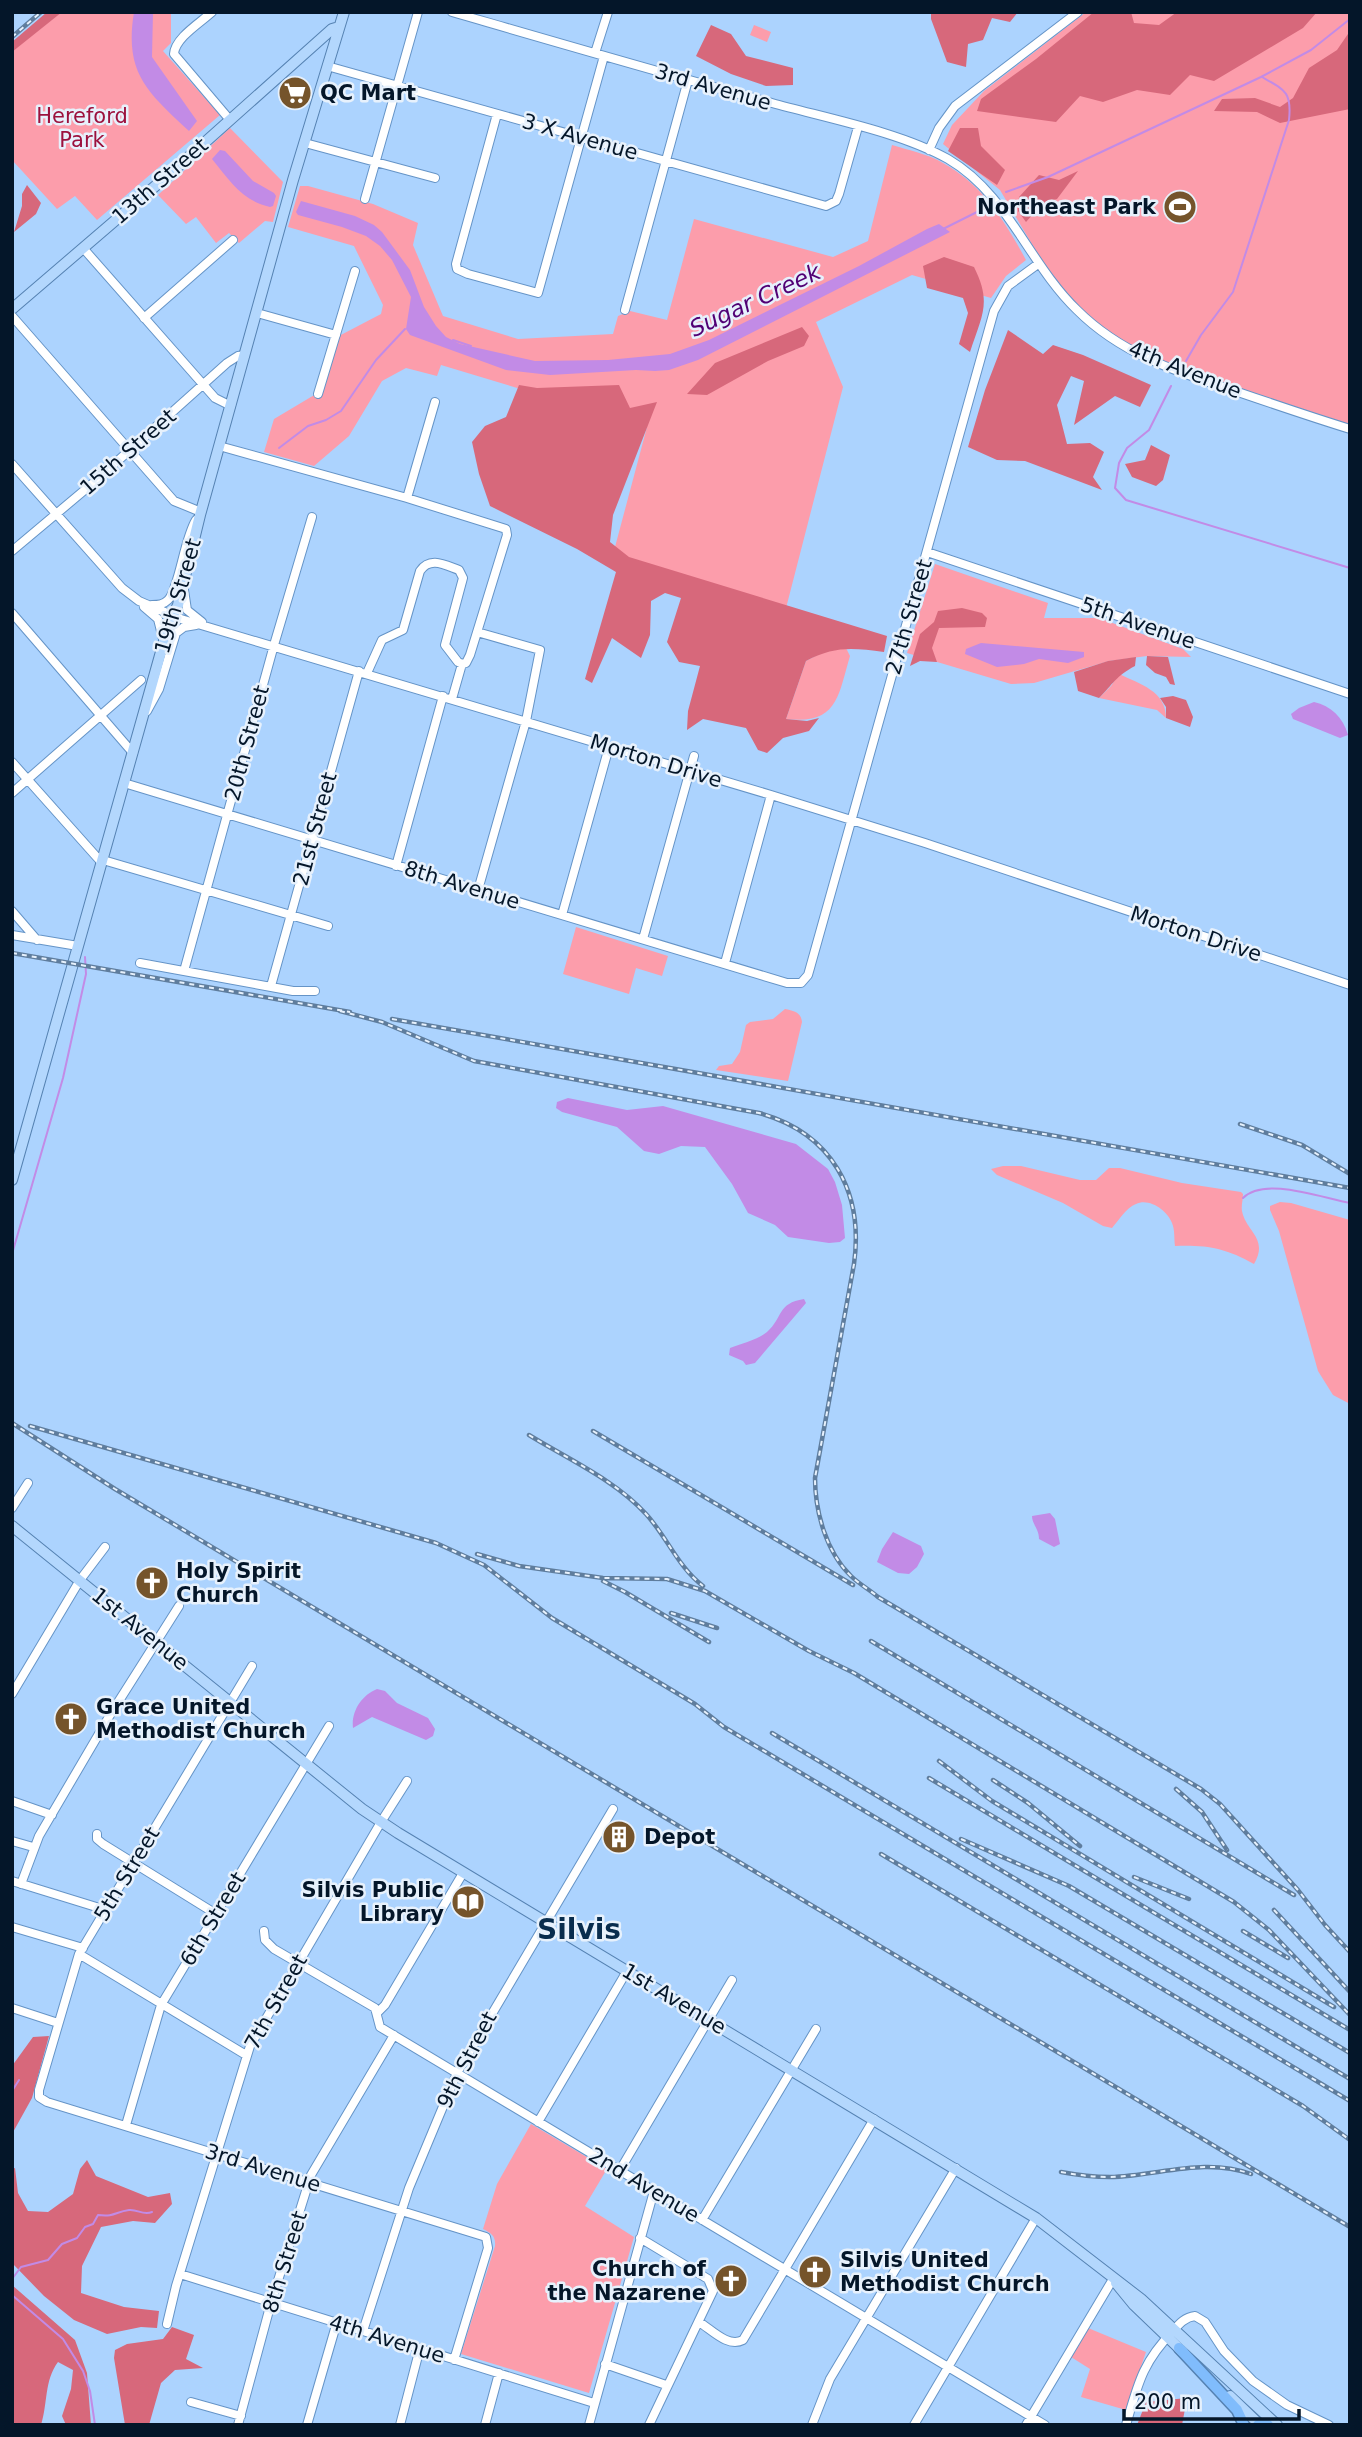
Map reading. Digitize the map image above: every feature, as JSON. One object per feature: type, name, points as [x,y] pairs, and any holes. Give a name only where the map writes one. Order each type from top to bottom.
[{"type":"highway","points":[[1179,2348],[1237,2410],[1244,2425]]},
{"type":"highway","points":[[1259,2425],[1268,2425]]},
{"type":"main road","name":"19th Street","points":[[12,1180],[16,1156],[164,644],[184,584],[200,513],[344,12]]},
{"type":"main road","name":"13th Street","points":[[12,309],[307,53],[331,29],[339,27]]},
{"type":"main road","points":[[307,53],[318,50],[331,53]]},
{"type":"main road","name":"1st Avenue","points":[[12,1526],[381,1822],[1037,2218],[1112,2279],[1134,2305],[1171,2333],[1277,2425]]},
{"type":"main road","name":"1st Avenue","points":[[1171,2333],[1179,2348],[1259,2425]]},
{"type":"street","points":[[212,12],[174,48],[176,60],[230,120]]},
{"type":"street","points":[[365,198],[418,12]]},
{"type":"street","name":"3rd Avenue","points":[[452,12],[858,127],[929,150],[968,173]]},
{"type":"street","points":[[497,114],[456,264],[457,269],[538,293],[581,138],[608,12]]},
{"type":"street","points":[[929,150],[939,128],[955,106],[1079,12]]},
{"type":"street","name":"3 X Avenue","points":[[327,66],[826,206],[833,203],[839,194],[858,127]]},
{"type":"street","points":[[625,310],[688,80]]},
{"type":"street","points":[[305,143],[435,178]]},
{"type":"street","name":"4th Avenue","points":[[968,173],[1004,210],[1058,292],[1109,338],[1145,359],[1350,429]]},
{"type":"street","points":[[145,318],[233,240]]},
{"type":"street","points":[[83,248],[203,386],[215,398],[231,405]]},
{"type":"street","name":"27th Street","points":[[801,983],[808,975],[998,301],[1014,280],[1038,264]]},
{"type":"street","points":[[318,394],[355,271]]},
{"type":"street","points":[[257,313],[335,335]]},
{"type":"street","points":[[12,316],[174,501],[200,513],[190,530],[170,597],[160,605],[147,605]]},
{"type":"street","name":"15th Street","points":[[12,551],[235,357],[245,355]]},
{"type":"street","points":[[407,498],[435,402]]},
{"type":"street","points":[[219,446],[407,498],[506,529],[507,536],[468,660],[462,664],[447,697],[396,866]]},
{"type":"street","name":"Morton Drive","points":[[12,464],[131,596],[147,605],[871,826],[1350,985]]},
{"type":"street","name":"20th Street","points":[[184,971],[312,517]]},
{"type":"street","name":"5th Avenue","points":[[927,552],[1350,694]]},
{"type":"street","name":"21st Street","points":[[271,986],[311,839],[363,672],[382,640],[403,630],[422,568],[432,562],[459,570],[463,578],[445,645],[462,664]]},
{"type":"street","points":[[184,584],[187,610],[206,625]]},
{"type":"street","points":[[131,596],[158,619],[164,644]]},
{"type":"street","points":[[12,613],[133,753]]},
{"type":"street","points":[[143,720],[159,689],[176,633],[184,627],[206,625]]},
{"type":"street","points":[[477,632],[540,650],[526,721],[478,890]]},
{"type":"street","points":[[12,793],[141,680]]},
{"type":"street","points":[[562,915],[609,747]]},
{"type":"street","points":[[643,939],[694,756]]},
{"type":"street","points":[[12,762],[102,862],[328,926]]},
{"type":"street","name":"8th Avenue","points":[[124,783],[787,983],[801,983]]},
{"type":"street","points":[[725,963],[771,795]]},
{"type":"street","points":[[843,849],[855,830],[871,826]]},
{"type":"street","points":[[12,911],[37,940]]},
{"type":"street","points":[[12,935],[78,946]]},
{"type":"street","points":[[140,963],[292,991],[315,991]]},
{"type":"street","points":[[12,1508],[28,1483]]},
{"type":"street","points":[[12,1693],[79,1580],[105,1547]]},
{"type":"street","points":[[106,1910],[17,1882],[33,1847],[110,1715],[179,1606]]},
{"type":"street","name":"5th Street","points":[[40,2097],[39,2090],[81,1951],[251,1666]]},
{"type":"street","name":"6th Street","points":[[126,2125],[162,2005],[329,1726]]},
{"type":"street","name":"7th Street","points":[[167,2324],[246,2055],[298,1962],[407,1781]]},
{"type":"street","points":[[12,1801],[52,1815]]},
{"type":"street","name":"9th Street","points":[[363,2331],[401,2210],[457,2073],[613,1809]]},
{"type":"street","points":[[97,1834],[97,1839],[103,1844],[216,1914]]},
{"type":"street","points":[[12,1841],[33,1847]]},
{"type":"street","points":[[378,2012],[385,2005],[463,1873]]},
{"type":"street","points":[[12,1927],[81,1951],[162,2005],[246,2055]]},
{"type":"street","name":"2nd Avenue","points":[[264,1931],[265,1941],[269,1945],[375,2008],[378,2012],[378,2024],[394,2035],[1045,2425]]},
{"type":"street","points":[[538,2122],[627,1971]]},
{"type":"street","points":[[620,2170],[732,1980]]},
{"type":"street","points":[[12,2008],[58,2023]]},
{"type":"street","points":[[702,2220],[816,2029]]},
{"type":"street","name":"8th Street","points":[[240,2421],[271,2303],[309,2182],[394,2035]]},
{"type":"street","name":"3rd Avenue","points":[[40,2097],[47,2102],[488,2238],[488,2248],[454,2360]]},
{"type":"street","points":[[699,2322],[722,2338],[740,2342],[874,2119]]},
{"type":"street","points":[[812,2425],[830,2379],[956,2168]]},
{"type":"street","points":[[589,2425],[654,2191]]},
{"type":"street","points":[[914,2425],[1037,2218]]},
{"type":"street","points":[[640,2238],[711,2283],[712,2296],[666,2385],[649,2425]]},
{"type":"street","name":"4th Avenue","points":[[180,2274],[594,2403]]},
{"type":"street","points":[[1026,2425],[1112,2279]]},
{"type":"street","points":[[1126,2425],[1143,2369],[1154,2351],[1191,2316],[1201,2319],[1224,2351],[1253,2381],[1287,2406],[1329,2425]]},
{"type":"street","points":[[307,2425],[337,2322]]},
{"type":"street","points":[[400,2425],[420,2348]]},
{"type":"street","points":[[605,2364],[666,2385]]},
{"type":"street","points":[[485,2425],[499,2373]]},
{"type":"street","points":[[191,2402],[240,2421]]},
{"type":"green space","name":"Hereford Park","points":[[50,12],[171,12],[171,43],[163,51],[220,115],[97,220],[75,196],[57,209],[12,160],[12,44]]},
{"type":"green space","name":"Northeast Park","points":[[1086,12],[1350,12],[1350,425],[1162,362],[1123,342],[1094,321],[1065,293],[1046,268],[1000,190],[943,144],[952,125],[984,91]]},
{"type":"green space","points":[[754,25],[771,32],[767,42],[750,35]]},
{"type":"green space","points":[[230,128],[283,182],[273,222],[265,221],[239,243],[229,233],[216,243],[196,217],[186,224],[158,195]]},
{"type":"green space","points":[[892,145],[937,160],[970,182],[992,205],[1026,260],[1006,276],[991,298],[912,275],[816,322],[843,387],[785,612],[611,562],[647,427],[441,365],[437,376],[406,368],[382,381],[349,436],[314,466],[264,452],[274,419],[321,391],[337,337],[381,314],[383,305],[354,246],[288,227],[300,186],[373,204],[418,223],[413,245],[443,316],[518,339],[613,334],[618,316],[630,311],[667,320],[694,219],[833,257],[868,241]]},
{"type":"green space","points":[[935,564],[1048,603],[1044,618],[1099,618],[1183,649],[1191,657],[1147,656],[1109,661],[1034,683],[1011,684],[907,653]]},
{"type":"green space","points":[[846,648],[850,656],[833,705],[816,717],[803,720],[786,719],[806,661],[825,651]]},
{"type":"green space","points":[[1119,674],[1157,695],[1162,701],[1166,718],[1157,710],[1099,698]]},
{"type":"green space","points":[[576,927],[668,956],[662,976],[636,968],[629,994],[563,974]]},
{"type":"green space","points":[[785,1009],[799,1014],[802,1022],[788,1081],[716,1070],[719,1066],[732,1064],[740,1052],[746,1025],[773,1019]]},
{"type":"green space","points":[[1021,1166],[1080,1180],[1096,1180],[1109,1168],[1120,1168],[1182,1183],[1241,1192],[1242,1211],[1258,1241],[1258,1255],[1254,1264],[1216,1249],[1175,1246],[1170,1218],[1157,1206],[1147,1202],[1129,1208],[1112,1228],[1103,1226],[1063,1203],[997,1175],[991,1169]]},
{"type":"green space","points":[[1280,1202],[1350,1220],[1350,1404],[1333,1395],[1318,1371],[1279,1231],[1270,1210],[1270,1206]]},
{"type":"green space","points":[[531,2124],[607,2169],[585,2206],[634,2237],[589,2393],[461,2354],[495,2246],[492,2235],[483,2229],[497,2184]]},
{"type":"green space","points":[[1088,2328],[1146,2352],[1126,2410],[1081,2397],[1090,2369],[1071,2357]]},
{"type":"shaded area","points":[[47,12],[62,12],[12,52],[12,42]]},
{"type":"shaded area","points":[[134,12],[153,12],[152,57],[197,121],[189,131],[161,105],[142,80],[132,51]]},
{"type":"shaded area","points":[[931,12],[1018,12],[1010,22],[992,18],[983,40],[968,44],[966,67],[947,62],[931,19]]},
{"type":"shaded area","points":[[1094,12],[1131,12],[1134,23],[1159,25],[1177,12],[1317,12],[1303,28],[1214,81],[1190,75],[1170,95],[1137,90],[1103,102],[1080,96],[1056,122],[977,111],[981,99]]},
{"type":"shaded area","points":[[711,25],[731,34],[746,56],[793,68],[793,85],[766,86],[731,74],[696,56]]},
{"type":"shaded area","points":[[1350,31],[1350,109],[1280,123],[1257,112],[1214,111],[1222,99],[1255,98],[1280,107],[1293,98],[1309,68],[1337,50]]},
{"type":"shaded area","points":[[960,128],[978,128],[981,146],[1005,170],[997,185],[948,151]]},
{"type":"shaded area","points":[[220,150],[225,151],[253,181],[274,193],[276,196],[273,206],[251,200],[237,189],[212,159]]},
{"type":"shaded area","points":[[1078,171],[1057,199],[1043,203],[1026,222],[1018,211],[1019,197],[1039,175],[1059,180]]},
{"type":"shaded area","points":[[27,185],[41,203],[36,214],[14,232],[22,206],[22,194]]},
{"type":"shaded area","name":"Sugar Creek","points":[[301,201],[355,216],[382,232],[410,270],[424,307],[446,337],[460,344],[535,361],[608,360],[670,354],[709,340],[859,266],[927,229],[939,224],[950,232],[698,360],[669,370],[550,375],[506,370],[410,335],[406,329],[411,297],[392,260],[380,246],[366,236],[298,215],[296,212]]},
{"type":"shaded area","points":[[944,257],[974,267],[983,290],[983,309],[970,352],[959,344],[968,313],[963,298],[927,288],[923,266]]},
{"type":"shaded area","points":[[802,327],[809,336],[804,346],[768,361],[707,395],[687,394],[715,363]]},
{"type":"shaded area","points":[[1008,330],[1043,354],[1053,345],[1151,385],[1140,407],[1115,396],[1074,425],[1084,381],[1071,376],[1057,405],[1067,444],[1090,443],[1104,452],[1093,477],[1102,490],[1025,461],[997,460],[968,447],[985,390]]},
{"type":"shaded area","points":[[519,385],[537,388],[619,385],[630,408],[657,402],[613,515],[610,542],[629,557],[887,636],[884,652],[844,649],[806,661],[786,719],[807,721],[819,718],[809,731],[783,738],[767,753],[758,750],[746,728],[703,719],[687,730],[688,711],[700,666],[679,662],[667,642],[681,598],[665,593],[651,601],[650,635],[641,658],[612,638],[592,683],[585,679],[616,572],[577,549],[490,506],[479,474],[472,442],[485,426],[506,417]]},
{"type":"shaded area","points":[[1151,445],[1170,455],[1163,480],[1156,486],[1132,477],[1125,464],[1145,460]]},
{"type":"shaded area","points":[[962,608],[982,613],[987,618],[985,627],[939,628],[932,648],[937,662],[920,661],[910,666],[920,634],[934,622],[938,611]]},
{"type":"shaded area","points":[[981,643],[1084,652],[1084,657],[1068,663],[1039,659],[1024,664],[997,667],[965,654],[966,649]]},
{"type":"shaded area","points":[[1147,656],[1168,657],[1175,685],[1146,665]]},
{"type":"shaded area","points":[[1136,657],[1135,666],[1119,677],[1099,698],[1078,691],[1074,672],[1108,661]]},
{"type":"shaded area","points":[[1173,696],[1186,700],[1193,717],[1190,727],[1166,718],[1166,707],[1160,698]]},
{"type":"shaded area","points":[[1314,702],[1336,713],[1348,735],[1340,738],[1293,719],[1291,714]]},
{"type":"shaded area","points":[[568,1098],[627,1110],[663,1106],[796,1144],[828,1169],[835,1182],[842,1205],[845,1238],[840,1242],[829,1243],[788,1237],[775,1225],[748,1213],[732,1184],[705,1147],[681,1146],[659,1154],[644,1151],[617,1127],[556,1108],[557,1102]]},
{"type":"shaded area","points":[[804,1299],[806,1303],[755,1363],[746,1365],[729,1355],[730,1348],[767,1332],[789,1304]]},
{"type":"shaded area","points":[[1050,1513],[1055,1519],[1060,1544],[1054,1547],[1039,1539],[1032,1519],[1032,1516]]},
{"type":"shaded area","points":[[893,1532],[921,1546],[924,1554],[917,1567],[909,1574],[898,1573],[877,1562]]},
{"type":"shaded area","points":[[377,1689],[385,1691],[397,1703],[428,1718],[435,1729],[433,1736],[426,1740],[372,1717],[353,1728],[359,1704]]},
{"type":"shaded area","points":[[49,2036],[32,2098],[12,2134],[12,2066],[33,2037]]},
{"type":"shaded area","points":[[87,2160],[96,2176],[148,2197],[170,2193],[172,2204],[155,2223],[133,2221],[101,2227],[82,2266],[81,2293],[124,2307],[159,2311],[157,2328],[141,2327],[107,2334],[74,2320],[44,2296],[12,2263],[12,2169],[15,2168],[18,2193],[28,2211],[48,2212],[73,2194],[80,2169]]},
{"type":"shaded area","points":[[12,2285],[75,2340],[87,2373],[91,2425],[66,2425],[62,2416],[71,2389],[73,2370],[58,2362],[48,2384],[41,2425],[12,2425]]},
{"type":"shaded area","points":[[172,2327],[194,2335],[186,2359],[203,2368],[175,2370],[161,2383],[149,2425],[125,2425],[115,2350],[127,2344],[163,2339]]},
{"type":"shaded area","points":[[1187,2398],[1182,2425],[1137,2425],[1146,2402]]},
{"type":"waterway","name":"Sugar Creek","points":[[1006,192],[1048,177],[1261,77],[1311,50],[1350,19]]},
{"type":"waterway","points":[[1186,361],[1201,335],[1233,292],[1289,120],[1289,103],[1285,93],[1262,77]]},
{"type":"waterway","name":"Sugar Creek","points":[[943,229],[989,206]]},
{"type":"waterway","points":[[279,448],[308,426],[341,411],[376,360],[405,329]]},
{"type":"waterway","name":"Sugar Creek","points":[[453,340],[471,346]]},
{"type":"waterway","points":[[1171,386],[1149,430],[1127,448],[1119,463],[1115,488],[1126,500],[1350,568]]},
{"type":"waterway","points":[[12,1254],[63,1078],[86,974],[85,957]]},
{"type":"waterway","points":[[1243,1198],[1252,1192],[1279,1189],[1350,1203]]},
{"type":"waterway","points":[[12,2091],[19,2080]]},
{"type":"waterway","points":[[12,2279],[21,2267],[48,2260],[62,2244],[77,2238],[85,2227],[93,2224],[98,2215],[112,2215],[129,2210],[152,2212]]},
{"type":"waterway","points":[[12,2295],[63,2339],[83,2371],[90,2391],[95,2425]]},
{"type":"railway","points":[[12,37],[41,12]]},
{"type":"railway","points":[[12,953],[350,1012]]},
{"type":"railway","points":[[340,1011],[382,1022],[474,1061],[759,1113],[784,1122],[806,1135],[824,1151],[838,1169],[848,1190],[854,1213],[856,1238],[854,1264],[815,1478],[820,1517],[829,1543],[842,1566],[878,1597],[1201,1789],[1220,1804],[1350,1952]]},
{"type":"railway","points":[[392,1019],[1350,1188]]},
{"type":"railway","points":[[1240,1124],[1302,1145],[1350,1174]]},
{"type":"railway","points":[[12,1423],[115,1489],[1350,2227]]},
{"type":"railway","points":[[30,1426],[436,1543],[484,1565],[552,1618],[695,1704],[724,1727],[1350,2101]]},
{"type":"railway","points":[[593,1431],[853,1585]]},
{"type":"railway","points":[[529,1435],[606,1480],[634,1502],[687,1570],[703,1586]]},
{"type":"railway","points":[[477,1554],[519,1566],[603,1578],[667,1579],[705,1591],[809,1651],[854,1673],[1234,1902],[1269,1930],[1350,2015]]},
{"type":"railway","points":[[603,1581],[709,1642]]},
{"type":"railway","points":[[671,1613],[717,1628]]},
{"type":"railway","points":[[871,1641],[1294,1895]]},
{"type":"railway","points":[[772,1733],[1350,2079]]},
{"type":"railway","points":[[939,1761],[992,1801],[1334,2007]]},
{"type":"railway","points":[[929,1778],[1350,2030]]},
{"type":"railway","points":[[993,1780],[1028,1803],[1080,1846]]},
{"type":"railway","points":[[1176,1789],[1202,1812],[1227,1850]]},
{"type":"railway","points":[[961,1839],[1069,1886],[1350,2053]]},
{"type":"railway","points":[[881,1854],[1303,2106],[1350,2140]]},
{"type":"railway","points":[[1134,1877],[1189,1899]]},
{"type":"railway","points":[[1274,1910],[1350,1992]]},
{"type":"railway","points":[[1243,1931],[1288,1958]]},
{"type":"railway","points":[[1061,2172],[1110,2177],[1216,2167],[1251,2174]]},
{"type":"place","name":"QC Mart","points":[[295,93]]},
{"type":"place","name":"Northeast Park","points":[[1180,207]]},
{"type":"place","name":"Holy Spirit Church","points":[[152,1583]]},
{"type":"place","name":"Grace United Methodist Church","points":[[71,1719]]},
{"type":"place","name":"Depot","points":[[619,1837]]},
{"type":"place","name":"Silvis Public Library","points":[[468,1902]]},
{"type":"place","name":"Silvis United Methodist Church","points":[[815,2272]]},
{"type":"place","name":"Church of the Nazarene","points":[[731,2281]]},
{"type":"district","name":"Silvis","points":[[579,1929]]}]
